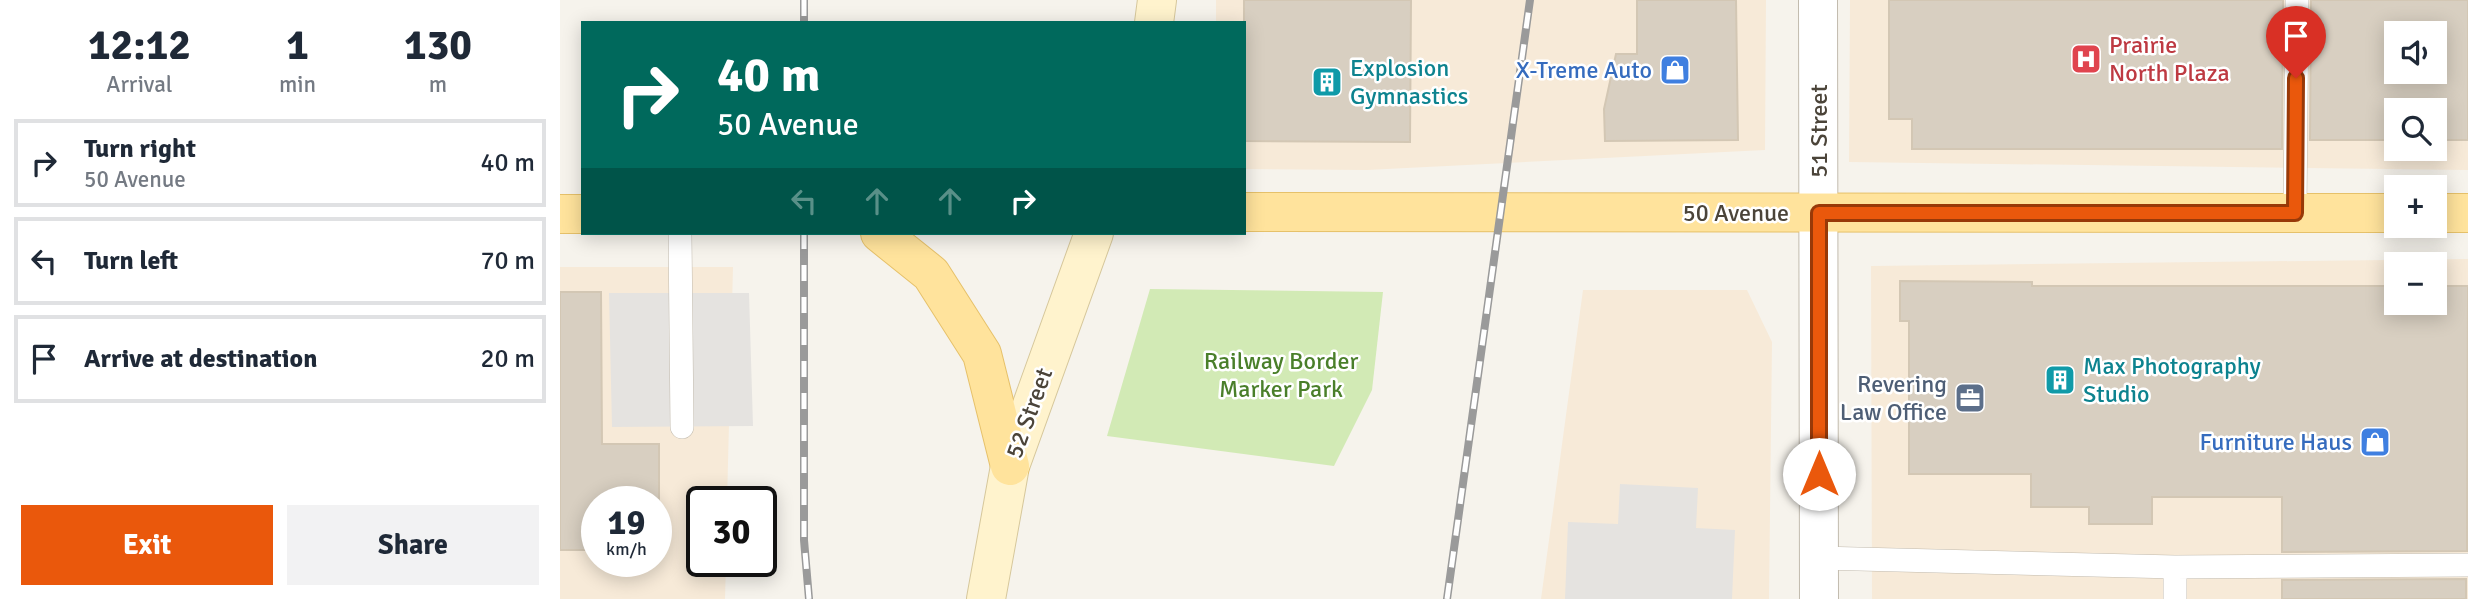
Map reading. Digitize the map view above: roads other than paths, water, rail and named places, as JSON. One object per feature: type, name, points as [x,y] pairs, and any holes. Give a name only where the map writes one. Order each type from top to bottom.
[{"type":"main road","points":[[1154,21],[1157,0]]},
{"type":"main road","name":"50 Avenue","points":[[1246,212],[2384,213]]},
{"type":"main road","points":[[2447,213],[2468,213]]},
{"type":"main road","points":[[560,214],[581,214]]},
{"type":"main road","points":[[882,235],[931,274],[982,354],[1010,466]]},
{"type":"main road","name":"52 Street","points":[[986,599],[1010,466],[1093,235]]},
{"type":"street","name":"51 Street","points":[[1818,0],[1819,599]]},
{"type":"lane","points":[[2295,213],[2297,0]]},
{"type":"lane","points":[[680,235],[682,427]]},
{"type":"lane","points":[[1819,558],[2175,567],[2468,565]]},
{"type":"lane","points":[[2175,567],[2175,599]]},
{"type":"railway","points":[[804,0],[804,21]]},
{"type":"railway","points":[[1447,599],[1530,0]]},
{"type":"railway","points":[[804,235],[804,540],[809,599]]},
{"type":"place","name":"Prairie North Plaza","points":[[2086,59]]},
{"type":"place","name":"X-Treme Auto","points":[[1675,70]]},
{"type":"place","name":"Explosion Gymnastics","points":[[1327,82]]},
{"type":"place","name":"Max Photography Studio","points":[[2060,380]]},
{"type":"place","name":"Revering Law Office","points":[[1970,398]]},
{"type":"place","name":"Furniture Haus","points":[[2375,442]]},
{"type":"park label","name":"Railway Border Marker Park","points":[[1281,375]]}]
